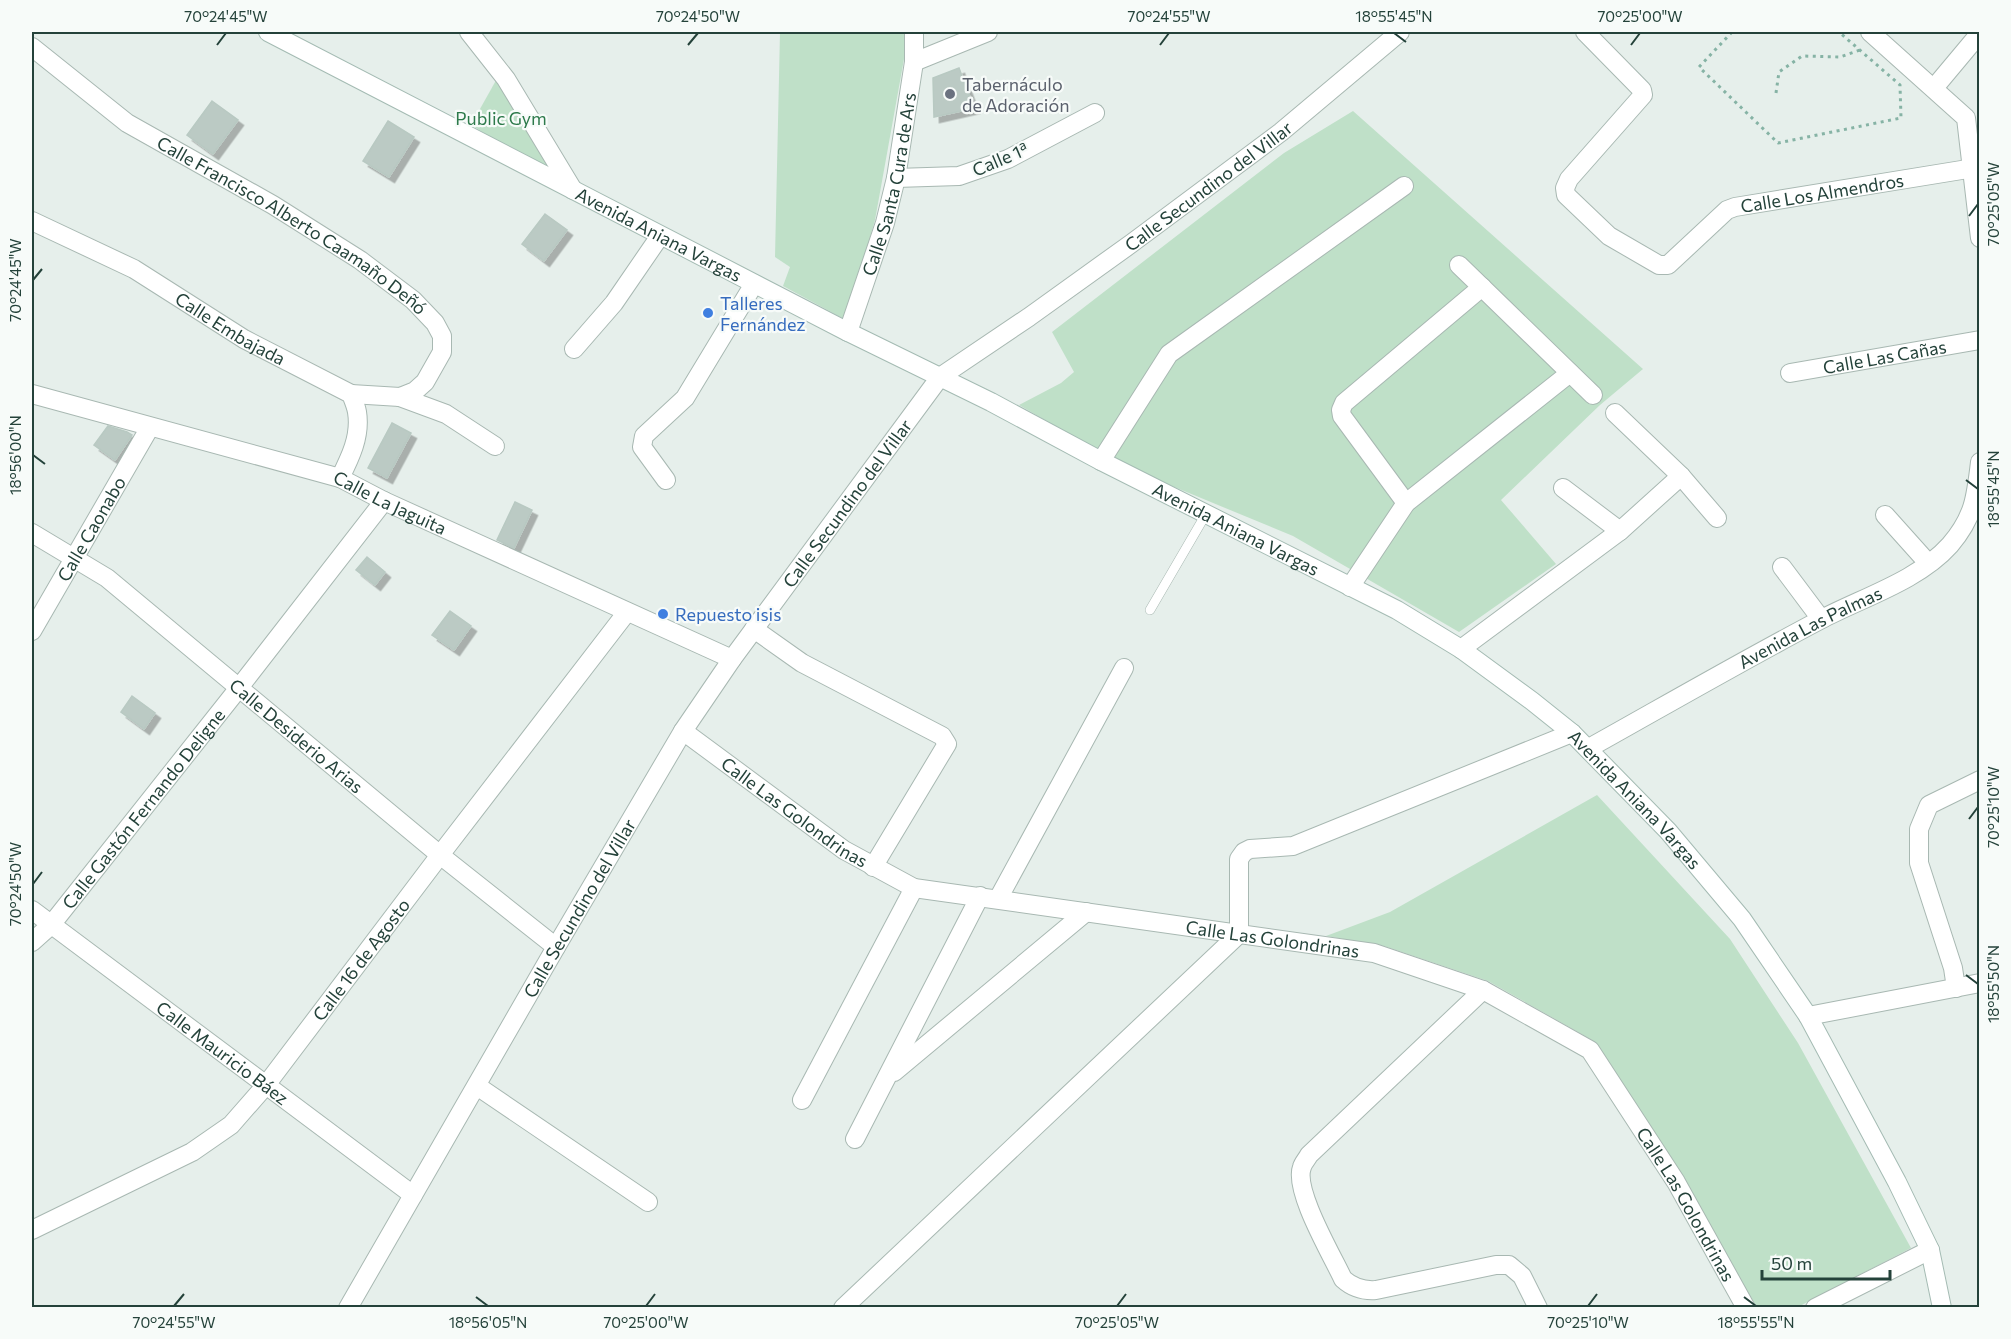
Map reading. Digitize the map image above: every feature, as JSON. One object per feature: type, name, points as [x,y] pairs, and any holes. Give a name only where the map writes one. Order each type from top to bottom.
[{"type":"street","name":"Avenida Aniana Vargas","points":[[268,32],[660,236],[1427,627],[1461,649],[1572,733],[1668,831],[1734,910],[1808,1016],[1897,1182],[1930,1250],[1942,1308]]},
{"type":"street","points":[[469,32],[506,79],[573,190]]},
{"type":"street","name":"Calle Santa Cura de Ars","points":[[848,332],[885,223],[896,178],[914,62],[914,32]]},
{"type":"street","points":[[914,62],[988,32]]},
{"type":"street","name":"Calle Secundino del Villar","points":[[348,1308],[683,731],[732,659],[940,377],[1078,281],[1271,139],[1400,32]]},
{"type":"street","name":"Calle Los Almendros","points":[[1585,32],[1642,90],[1643,95],[1569,179],[1565,188],[1566,195],[1609,236],[1659,265],[1668,265],[1727,210],[1735,207],[1976,168]]},
{"type":"street","points":[[1871,33],[1966,118],[1976,168],[1980,238]]},
{"type":"street","points":[[1934,88],[1980,33]]},
{"type":"street","name":"Calle Francisco Alberto Caamaño Deñó","points":[[32,47],[127,123],[273,205],[360,260],[413,300],[435,322],[442,336],[442,352],[425,382],[415,391],[400,397]]},
{"type":"street","name":"Calle 1ª","points":[[896,178],[959,176],[1008,159],[1095,112]]},
{"type":"street","points":[[1101,461],[1169,354],[1404,186]]},
{"type":"street","name":"Calle Embajada","points":[[32,221],[134,269],[244,339],[351,393]]},
{"type":"street","points":[[574,349],[614,303],[660,236]]},
{"type":"street","points":[[1459,264],[1593,395]]},
{"type":"street","points":[[666,480],[642,447],[644,436],[685,398],[754,284]]},
{"type":"street","points":[[1406,503],[1342,416],[1341,410],[1344,403],[1482,287]]},
{"type":"street","name":"Calle Las Cañas","points":[[1790,373],[1980,340]]},
{"type":"street","points":[[1350,586],[1406,503],[1570,373]]},
{"type":"street","points":[[340,478],[352,454],[356,436],[357,412],[351,393],[400,397],[446,414],[495,446]]},
{"type":"street","name":"Calle La Jaguita","points":[[32,394],[340,478],[384,501],[732,659]]},
{"type":"street","points":[[1615,413],[1681,476],[1717,518]]},
{"type":"street","name":"Calle Caonabo","points":[[32,630],[150,426]]},
{"type":"street","name":"Avenida Las Palmas","points":[[1589,748],[1821,619],[1900,581],[1928,563],[1948,547],[1965,526],[1975,503],[1980,462]]},
{"type":"street","points":[[1461,649],[1620,531],[1681,476]]},
{"type":"street","points":[[1563,488],[1620,531]]},
{"type":"street","name":"Calle Gastón Fernando Deligne","points":[[32,942],[51,925],[384,501]]},
{"type":"street","points":[[1885,515],[1928,563]]},
{"type":"street","name":"Calle Desiderio Arias","points":[[32,533],[107,578],[238,689],[556,947]]},
{"type":"street","points":[[1782,567],[1821,619]]},
{"type":"street","name":"Calle 16 de Agosto","points":[[32,1230],[192,1152],[231,1125],[266,1085],[627,612]]},
{"type":"street","points":[[754,629],[802,663],[942,736],[947,741],[873,867]]},
{"type":"street","points":[[855,1139],[886,1078],[1124,668]]},
{"type":"street","name":"Calle Las Golondrinas","points":[[683,731],[844,850],[914,888],[1374,953],[1483,990],[1590,1050],[1676,1182],[1746,1308]]},
{"type":"street","points":[[843,1308],[1239,934],[1239,859],[1244,852],[1250,849],[1293,846],[1572,733]]},
{"type":"street","points":[[1956,988],[1953,968],[1919,863],[1918,829],[1929,805],[1980,780]]},
{"type":"street","points":[[802,1100],[914,888]]},
{"type":"street","name":"Calle Mauricio Báez","points":[[32,910],[413,1195]]},
{"type":"street","points":[[886,1078],[1086,912]]},
{"type":"street","points":[[1808,1016],[1980,983]]},
{"type":"street","points":[[1483,990],[1309,1155],[1301,1168],[1301,1181],[1304,1196],[1344,1279],[1350,1285],[1367,1291],[1376,1290],[1496,1265],[1509,1265],[1522,1276],[1538,1308]]},
{"type":"street","points":[[477,1086],[648,1202]]},
{"type":"street","points":[[1815,1308],[1930,1250]]},
{"type":"lane","points":[[1150,610],[1206,514]]},
{"type":"path","points":[[1732,32],[1699,67],[1778,143],[1901,118],[1900,86],[1839,32]]},
{"type":"path","points":[[1776,93],[1779,72],[1802,56],[1840,57],[1860,50],[1871,33]]},
{"type":"green space","points":[[780,32],[904,32],[904,59],[875,220],[846,320],[783,286],[790,267],[775,257]]},
{"type":"green space","name":"Public Gym","points":[[499,75],[568,185],[471,125]]},
{"type":"green space","points":[[1353,111],[1643,369],[1600,405],[1501,500],[1556,564],[1459,632],[1293,536],[1126,467],[1019,405],[1061,383],[1074,372],[1052,332],[1284,153]]},
{"type":"green space","points":[[1597,795],[1730,939],[1798,1043],[1911,1248],[1798,1307],[1757,1307],[1592,1040],[1488,981],[1384,946],[1326,936],[1390,912]]},
{"type":"building","points":[[959,68],[974,108],[934,117],[933,78]]},
{"type":"building","points":[[212,101],[238,120],[213,154],[187,135]]},
{"type":"building","points":[[388,121],[414,137],[389,177],[363,161]]},
{"type":"building","points":[[545,214],[567,230],[544,261],[522,244]]},
{"type":"building","points":[[392,423],[411,433],[387,478],[368,468]]},
{"type":"building","points":[[108,426],[132,435],[115,460],[94,445]]},
{"type":"building","points":[[515,502],[532,510],[514,548],[497,540]]},
{"type":"building","points":[[367,557],[385,572],[375,585],[356,570]]},
{"type":"building","points":[[450,611],[471,626],[454,650],[432,635]]},
{"type":"building","points":[[132,696],[155,713],[144,729],[121,712]]},
{"type":"place","name":"Tabernáculo de Adoración","points":[[950,94]]},
{"type":"place","name":"Talleres Fernández","points":[[708,313]]},
{"type":"place","name":"Repuesto isis","points":[[663,614]]}]
